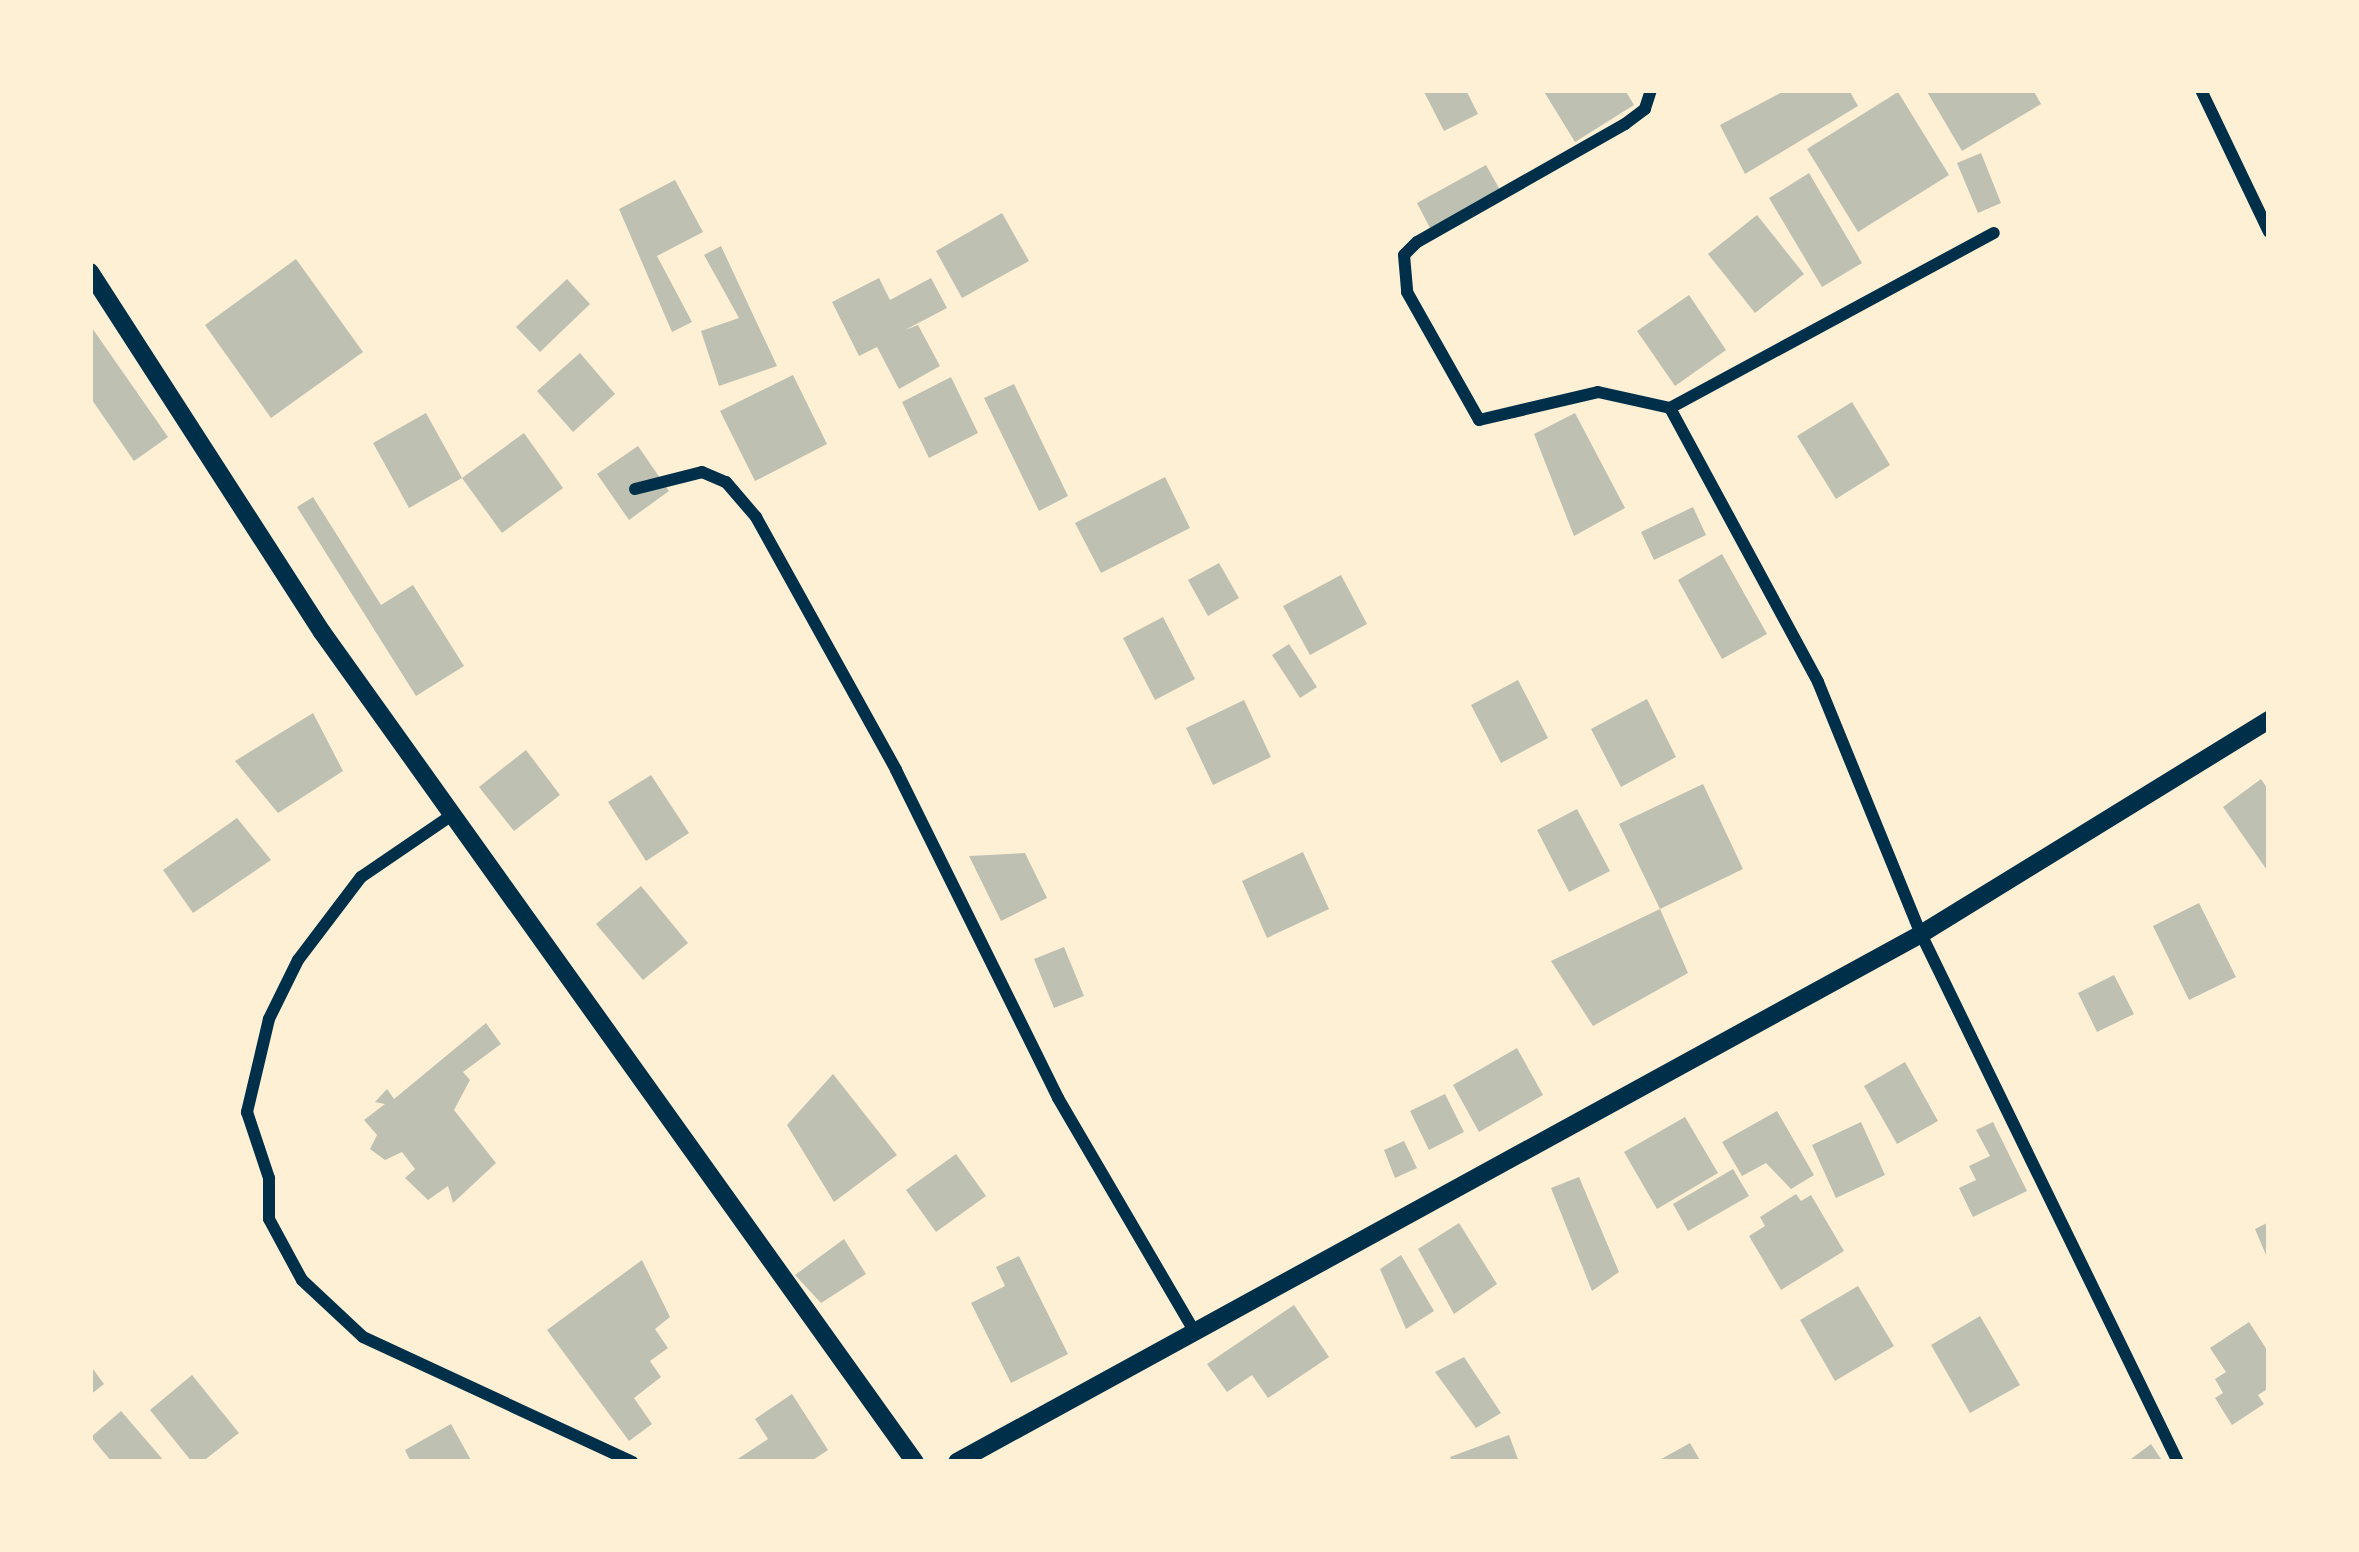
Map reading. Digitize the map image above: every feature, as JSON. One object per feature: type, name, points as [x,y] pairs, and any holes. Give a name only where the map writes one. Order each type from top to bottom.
[{"type":"street","points":[[1651,90],[1645,109],[1625,124],[1417,242],[1401,272],[1479,420],[1598,392],[1670,408],[1994,233]]},
{"type":"street","points":[[2201,90],[2269,232]]},
{"type":"street","points":[[90,272],[322,632],[914,1462]]},
{"type":"street","points":[[1670,408],[1818,682],[1921,934],[2178,1462]]},
{"type":"street","points":[[635,489],[702,472],[726,482],[756,518],[896,770],[1058,1098],[1195,1333]]},
{"type":"street","points":[[957,1462],[1921,934],[2269,720]]},
{"type":"street","points":[[452,815],[361,877],[298,961],[268,1018],[248,1112],[269,1178],[269,1219],[293,1269],[363,1337],[632,1462]]},
{"type":"building","points":[[1423,90],[1466,90],[1478,114],[1444,131]]},
{"type":"building","points":[[1543,90],[1625,90],[1634,105],[1575,142]]},
{"type":"building","points":[[1786,90],[1849,90],[1858,106],[1745,174],[1720,125]]},
{"type":"building","points":[[1926,90],[2033,90],[2041,104],[1962,151]]},
{"type":"building","points":[[1898,92],[1949,175],[1858,232],[1807,149]]},
{"type":"building","points":[[1981,153],[2001,203],[1978,213],[1957,163]]},
{"type":"building","points":[[1486,165],[1500,190],[1430,228],[1417,203]]},
{"type":"building","points":[[1809,173],[1862,263],[1822,287],[1769,198]]},
{"type":"building","points":[[675,180],[703,232],[657,256],[692,322],[672,332],[619,209]]},
{"type":"building","points":[[1002,213],[1029,261],[962,298],[936,251]]},
{"type":"building","points":[[1757,215],[1804,274],[1755,313],[1708,254]]},
{"type":"building","points":[[721,246],[777,366],[719,386],[701,331],[739,318],[704,255]]},
{"type":"building","points":[[296,259],[363,352],[271,418],[205,325]]},
{"type":"building","points":[[879,278],[890,300],[931,278],[947,308],[905,330],[918,325],[940,366],[899,389],[877,347],[859,356],[832,302]]},
{"type":"building","points":[[567,279],[590,304],[540,352],[516,327]]},
{"type":"building","points":[[1689,295],[1726,350],[1675,386],[1637,331]]},
{"type":"building","points":[[90,325],[168,437],[134,461],[90,397]]},
{"type":"building","points":[[580,353],[615,394],[573,432],[537,391]]},
{"type":"building","points":[[793,375],[827,444],[755,481],[720,411]]},
{"type":"building","points":[[951,377],[978,433],[929,458],[902,402]]},
{"type":"building","points":[[1014,384],[1068,496],[1039,511],[984,398]]},
{"type":"building","points":[[1852,402],[1890,465],[1836,499],[1797,436]]},
{"type":"building","points":[[426,413],[462,478],[409,508],[373,443]]},
{"type":"building","points":[[1575,413],[1625,508],[1574,536],[1534,434]]},
{"type":"building","points":[[524,433],[563,488],[502,533],[462,478]]},
{"type":"building","points":[[638,446],[669,491],[629,520],[597,474]]},
{"type":"building","points":[[1165,477],[1190,528],[1101,573],[1075,523]]},
{"type":"building","points":[[313,497],[381,605],[413,585],[464,666],[416,696],[297,507]]},
{"type":"building","points":[[1693,507],[1706,535],[1654,560],[1641,532]]},
{"type":"building","points":[[1722,554],[1767,634],[1722,659],[1678,580]]},
{"type":"building","points":[[1219,563],[1239,598],[1208,616],[1188,580]]},
{"type":"building","points":[[1341,575],[1367,624],[1310,655],[1283,606]]},
{"type":"building","points":[[1163,617],[1195,679],[1155,700],[1123,638]]},
{"type":"building","points":[[1289,644],[1317,687],[1300,698],[1272,655]]},
{"type":"building","points":[[1518,680],[1548,738],[1501,763],[1471,705]]},
{"type":"building","points":[[1647,699],[1676,757],[1621,787],[1591,729]]},
{"type":"building","points":[[1244,700],[1271,757],[1213,785],[1186,728]]},
{"type":"building","points":[[313,713],[343,771],[278,813],[235,761]]},
{"type":"building","points":[[526,750],[560,795],[514,831],[479,787]]},
{"type":"building","points":[[651,775],[689,833],[646,861],[608,802]]},
{"type":"building","points":[[2261,779],[2269,791],[2269,873],[2223,807]]},
{"type":"building","points":[[1703,784],[1743,869],[1660,909],[1619,824]]},
{"type":"building","points":[[1577,809],[1610,871],[1569,892],[1537,830]]},
{"type":"building","points":[[237,818],[271,860],[193,913],[163,870]]},
{"type":"building","points":[[1303,852],[1329,909],[1267,938],[1242,881]]},
{"type":"building","points":[[1025,853],[1047,898],[1001,921],[969,856]]},
{"type":"building","points":[[641,886],[688,943],[643,980],[596,924]]},
{"type":"building","points":[[2199,903],[2236,977],[2189,1000],[2153,926]]},
{"type":"building","points":[[1660,909],[1688,973],[1593,1026],[1551,961]]},
{"type":"building","points":[[1064,947],[1084,996],[1054,1008],[1034,959]]},
{"type":"building","points":[[2114,975],[2134,1014],[2097,1032],[2078,993]]},
{"type":"building","points":[[486,1023],[501,1044],[463,1072],[470,1080],[454,1110],[496,1163],[453,1203],[448,1186],[428,1200],[405,1178],[415,1169],[402,1152],[385,1160],[370,1149],[377,1135],[364,1120],[385,1104],[375,1102],[387,1089],[394,1099]]},
{"type":"building","points":[[1517,1048],[1543,1095],[1479,1132],[1453,1085]]},
{"type":"building","points":[[1905,1062],[1938,1121],[1897,1144],[1864,1086]]},
{"type":"building","points":[[833,1074],[897,1155],[834,1202],[787,1125]]},
{"type":"building","points":[[1445,1094],[1464,1132],[1429,1150],[1410,1111]]},
{"type":"building","points":[[1777,1111],[1814,1175],[1791,1189],[1766,1163],[1742,1176],[1722,1142]]},
{"type":"building","points":[[1685,1117],[1718,1173],[1657,1209],[1624,1152]]},
{"type":"building","points":[[1861,1122],[1885,1175],[1836,1198],[1812,1145]]},
{"type":"building","points":[[1993,1122],[2027,1191],[1973,1217],[1959,1188],[1976,1180],[1969,1166],[1990,1156],[1976,1130]]},
{"type":"building","points":[[1404,1141],[1417,1168],[1395,1178],[1384,1150]]},
{"type":"building","points":[[956,1154],[986,1196],[936,1232],[906,1190]]},
{"type":"building","points":[[1733,1169],[1749,1196],[1688,1231],[1673,1204]]},
{"type":"building","points":[[1579,1177],[1619,1272],[1592,1291],[1551,1188]]},
{"type":"building","points":[[1796,1194],[1801,1201],[1811,1195],[1844,1251],[1781,1290],[1749,1236],[1765,1226],[1760,1217]]},
{"type":"building","points":[[2269,1222],[2269,1262],[2255,1229]]},
{"type":"building","points":[[1459,1223],[1497,1284],[1454,1314],[1418,1249]]},
{"type":"building","points":[[844,1239],[866,1274],[821,1303],[795,1275]]},
{"type":"building","points":[[1401,1255],[1434,1311],[1406,1329],[1380,1269]]},
{"type":"building","points":[[1019,1256],[1068,1354],[1011,1383],[971,1303],[1005,1286],[996,1267]]},
{"type":"building","points":[[642,1260],[670,1317],[655,1329],[668,1348],[650,1361],[661,1377],[634,1398],[652,1424],[629,1441],[547,1330]]},
{"type":"building","points":[[1858,1286],[1894,1346],[1835,1381],[1800,1320]]},
{"type":"building","points":[[1294,1305],[1329,1357],[1268,1398],[1252,1375],[1227,1392],[1207,1364]]},
{"type":"building","points":[[1980,1316],[2020,1385],[1970,1413],[1931,1345]]},
{"type":"building","points":[[2249,1322],[2269,1353],[2269,1388],[2258,1395],[2264,1404],[2232,1425],[2215,1398],[2223,1393],[2215,1379],[2226,1372],[2210,1348]]},
{"type":"building","points":[[1464,1357],[1501,1413],[1476,1428],[1435,1372]]},
{"type":"building","points":[[90,1365],[104,1384],[90,1395]]},
{"type":"building","points":[[192,1375],[239,1433],[202,1462],[192,1462],[150,1410]]},
{"type":"building","points":[[792,1394],[828,1450],[810,1462],[733,1462],[768,1439],[755,1419]]},
{"type":"building","points":[[121,1411],[165,1462],[112,1462],[91,1437]]},
{"type":"building","points":[[451,1424],[472,1462],[411,1462],[405,1450]]},
{"type":"building","points":[[1509,1435],[1519,1462],[1452,1462],[1450,1457]]},
{"type":"building","points":[[1690,1443],[1701,1462],[1656,1462]]},
{"type":"building","points":[[2151,1444],[2163,1462],[2127,1462]]}]
